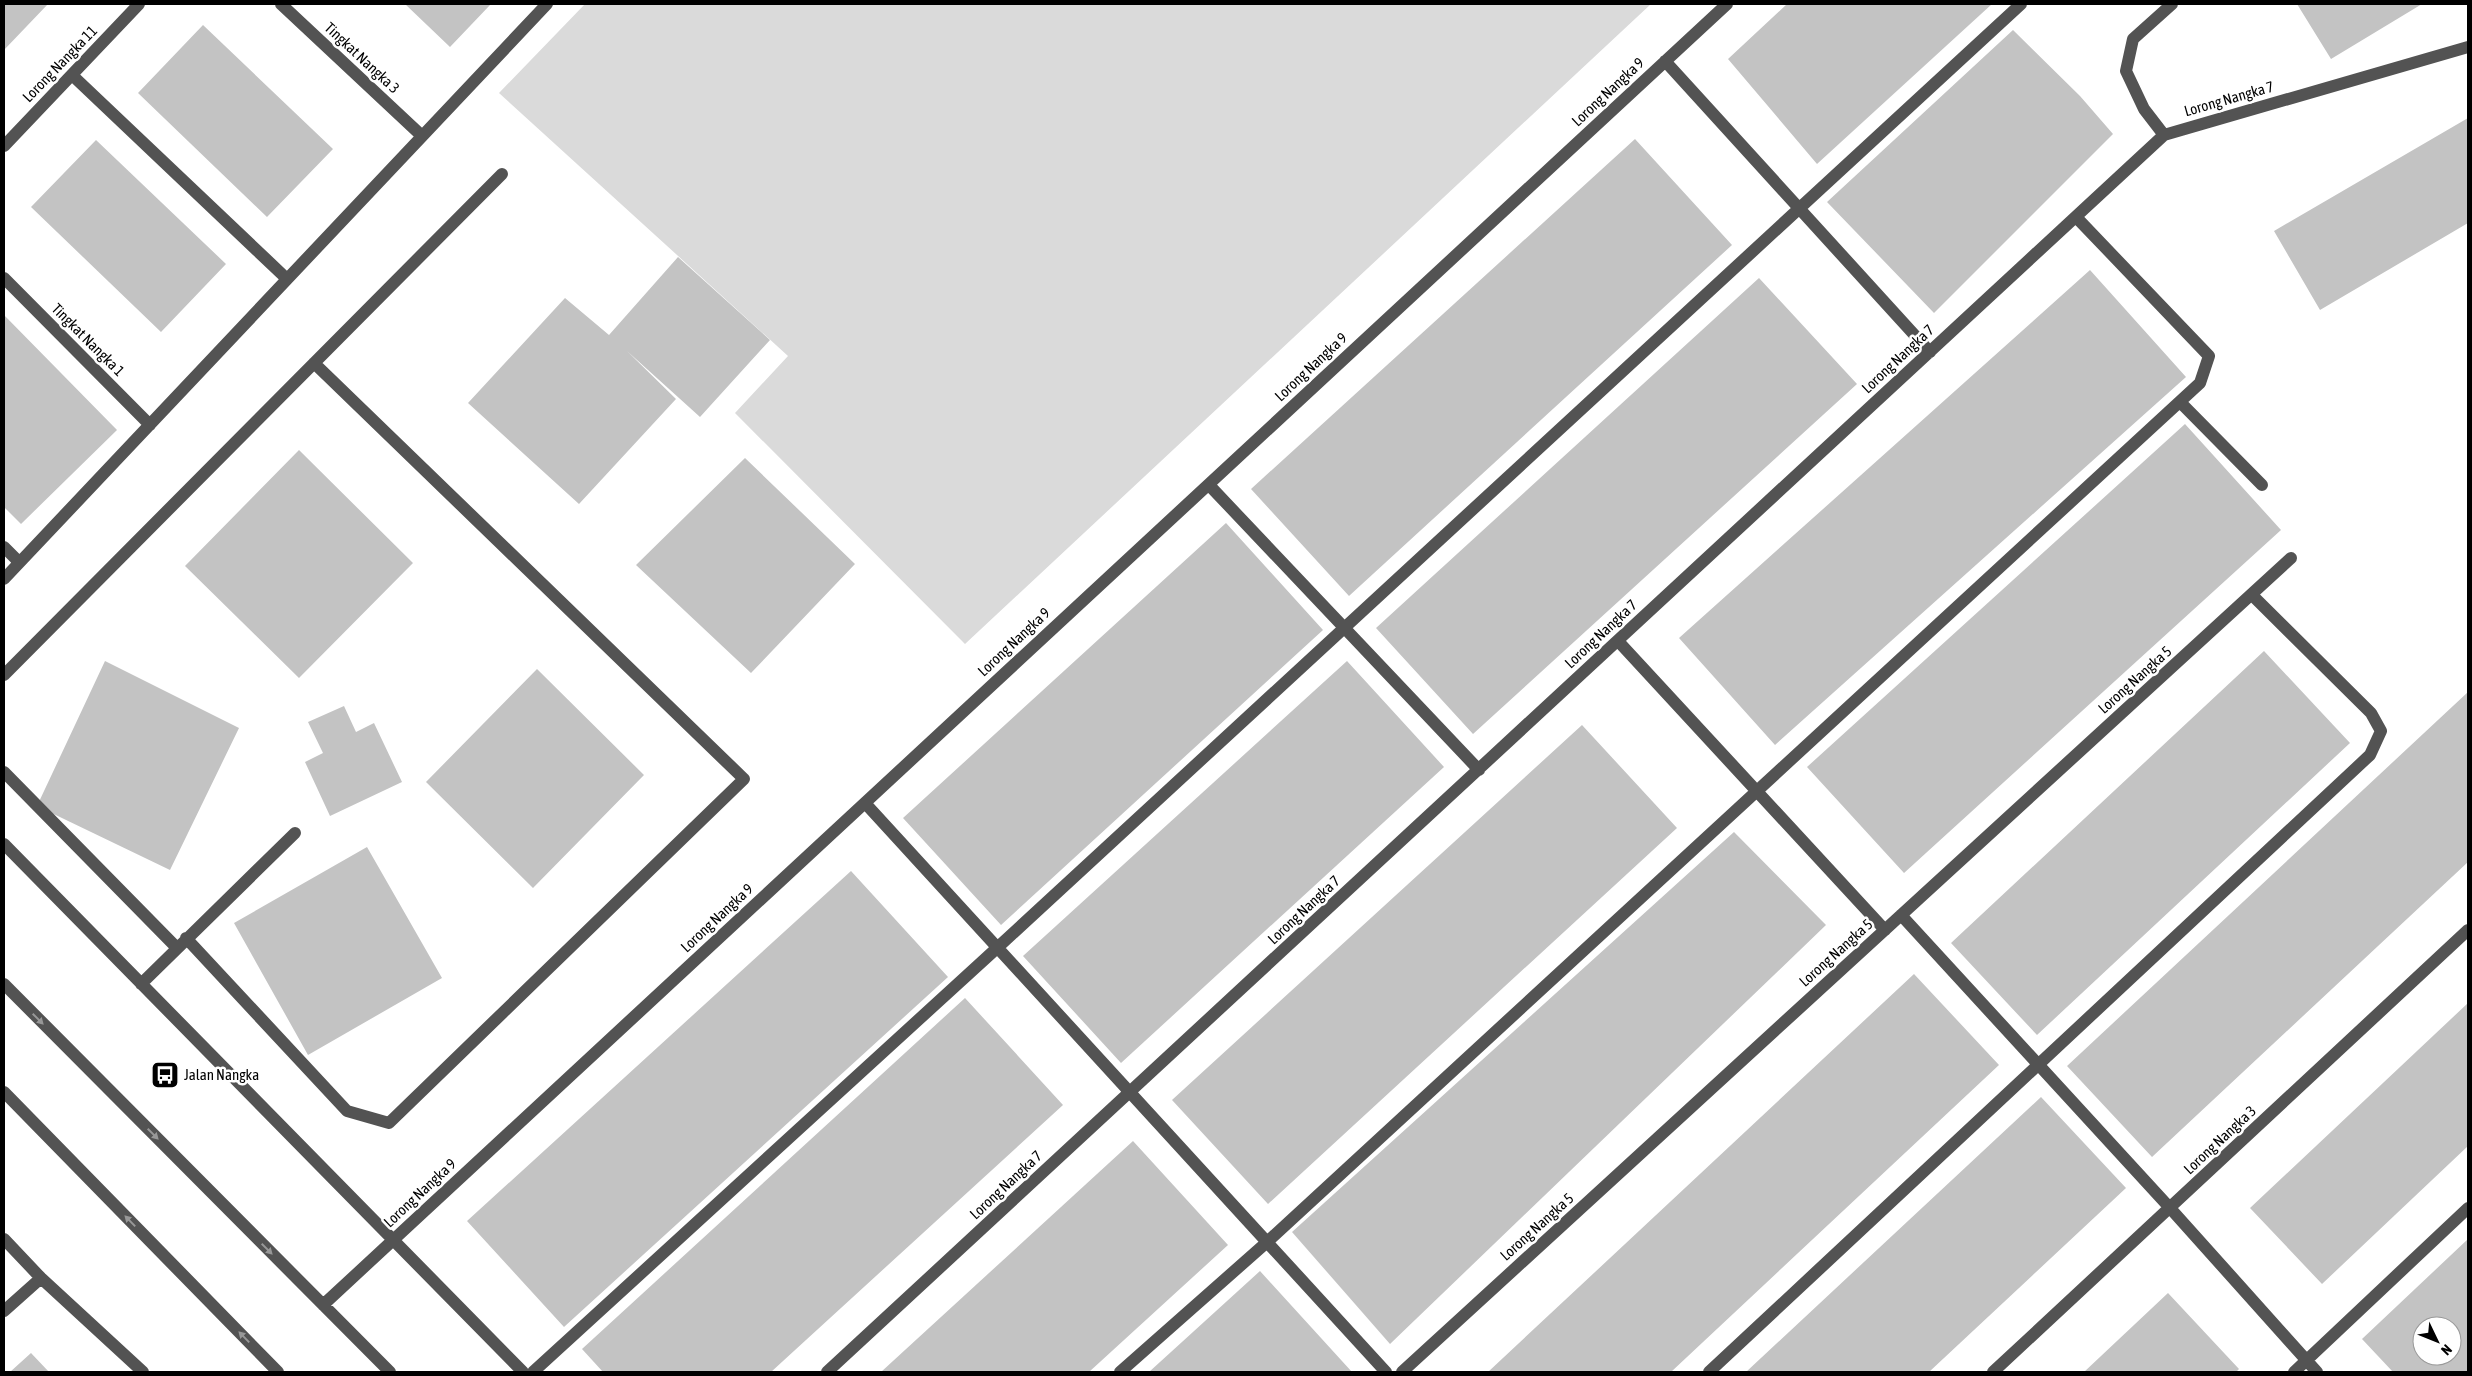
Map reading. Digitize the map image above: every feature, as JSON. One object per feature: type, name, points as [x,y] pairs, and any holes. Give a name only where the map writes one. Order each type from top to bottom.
[{"type":"street","name":"Lorong Nangka 11","points":[[4,146],[139,4]]},
{"type":"street","name":"Tingkat Nangka 3","points":[[281,4],[422,136]]},
{"type":"street","points":[[4,579],[547,4]]},
{"type":"street","name":"Lorong Nangka 9","points":[[323,1305],[1727,4]]},
{"type":"street","points":[[533,1372],[997,948],[1798,207],[2021,4]]},
{"type":"street","points":[[2164,135],[2144,109],[2126,71],[2133,39],[2172,4]]},
{"type":"street","name":"Lorong Nangka 7","points":[[827,1372],[2164,135],[2468,47]]},
{"type":"street","points":[[1666,61],[1930,352]]},
{"type":"street","points":[[72,75],[287,279]]},
{"type":"street","points":[[4,675],[502,174]]},
{"type":"street","points":[[1120,1372],[1266,1243],[2200,383],[2209,356],[2076,217]]},
{"type":"street","name":"Tingkat Nangka 1","points":[[4,278],[150,425]]},
{"type":"street","points":[[186,938],[347,1111],[390,1123],[744,779],[314,363]]},
{"type":"street","points":[[2180,402],[2262,485]]},
{"type":"street","points":[[1209,485],[1346,627],[1479,770]]},
{"type":"street","points":[[4,547],[19,562]]},
{"type":"street","name":"Lorong Nangka 5","points":[[1402,1372],[2291,558]]},
{"type":"street","points":[[1709,1372],[2370,755],[2381,731],[2371,713],[2252,595]]},
{"type":"street","points":[[1618,641],[1885,930]]},
{"type":"street","points":[[4,772],[177,948]]},
{"type":"street","points":[[865,803],[1129,1094],[1386,1372]]},
{"type":"street","points":[[140,984],[295,833]]},
{"type":"street","points":[[4,844],[391,1241],[523,1372]]},
{"type":"street","points":[[1902,915],[2317,1372]]},
{"type":"street","name":"Lorong Nangka 3","points":[[1993,1372],[2468,930]]},
{"type":"street","points":[[4,984],[390,1372]]},
{"type":"street","points":[[4,1092],[278,1372]]},
{"type":"street","points":[[2294,1372],[2468,1208]]},
{"type":"street","points":[[4,1239],[40,1278],[143,1372]]},
{"type":"street","points":[[4,1311],[40,1278]]},
{"type":"shaded area","points":[[585,4],[1651,4],[965,644],[735,413],[788,356],[499,93]]},
{"type":"building","points":[[4,4],[48,4],[4,50]]},
{"type":"building","points":[[405,4],[491,4],[450,47]]},
{"type":"building","points":[[1787,4],[1992,4],[1817,164],[1728,59]]},
{"type":"building","points":[[2297,4],[2422,4],[2331,59]]},
{"type":"building","points":[[203,25],[333,149],[267,217],[138,93]]},
{"type":"building","points":[[2013,30],[2080,96],[2113,134],[1934,313],[1827,202]]},
{"type":"building","points":[[2468,118],[2468,223],[2320,310],[2274,231]]},
{"type":"building","points":[[1635,139],[1732,245],[1349,596],[1251,489]]},
{"type":"building","points":[[96,140],[226,264],[161,332],[31,207]]},
{"type":"building","points":[[678,257],[770,340],[700,417],[627,351],[676,399],[579,504],[468,403],[565,298],[609,335]]},
{"type":"building","points":[[2090,270],[2186,377],[1775,745],[1679,638]]},
{"type":"building","points":[[1759,278],[1857,384],[1473,734],[1376,628]]},
{"type":"building","points":[[4,315],[117,430],[21,524],[4,507]]},
{"type":"building","points":[[2185,424],[2281,530],[1904,873],[1807,767]]},
{"type":"building","points":[[299,450],[413,563],[299,678],[185,566]]},
{"type":"building","points":[[745,458],[855,564],[751,673],[636,565]]},
{"type":"building","points":[[1226,523],[1323,630],[1001,925],[903,818]]},
{"type":"building","points":[[2264,651],[2350,743],[2037,1035],[1951,943]]},
{"type":"building","points":[[105,661],[239,728],[170,870],[37,806]]},
{"type":"building","points":[[1347,661],[1444,767],[1121,1063],[1023,956]]},
{"type":"building","points":[[537,669],[644,775],[533,888],[426,782]]},
{"type":"building","points":[[2468,692],[2468,862],[2152,1157],[2067,1066]]},
{"type":"building","points":[[344,706],[356,732],[374,723],[402,782],[330,816],[305,762],[323,753],[308,722]]},
{"type":"building","points":[[1582,725],[1677,828],[1268,1204],[1172,1100]]},
{"type":"building","points":[[1734,832],[1826,925],[1390,1344],[1292,1232]]},
{"type":"building","points":[[367,847],[442,978],[308,1055],[234,923]]},
{"type":"building","points":[[851,871],[948,977],[564,1327],[467,1221]]},
{"type":"building","points":[[1914,974],[1999,1065],[1671,1372],[1488,1372]]},
{"type":"building","points":[[965,998],[1063,1105],[771,1372],[603,1372],[582,1349]]},
{"type":"building","points":[[2468,1003],[2468,1146],[2322,1284],[2250,1208]]},
{"type":"building","points":[[2041,1097],[2126,1188],[1929,1372],[1746,1372]]},
{"type":"building","points":[[1133,1141],[1228,1245],[1089,1372],[881,1372]]},
{"type":"building","points":[[2468,1239],[2468,1372],[2393,1372],[2362,1339]]},
{"type":"building","points":[[1260,1271],[1352,1372],[1149,1372]]},
{"type":"building","points":[[2168,1293],[2239,1369],[2236,1372],[2084,1372]]},
{"type":"building","points":[[31,1353],[49,1372],[10,1372]]},
{"type":"place","name":"Jalan Nangka","points":[[165,1075]]}]
